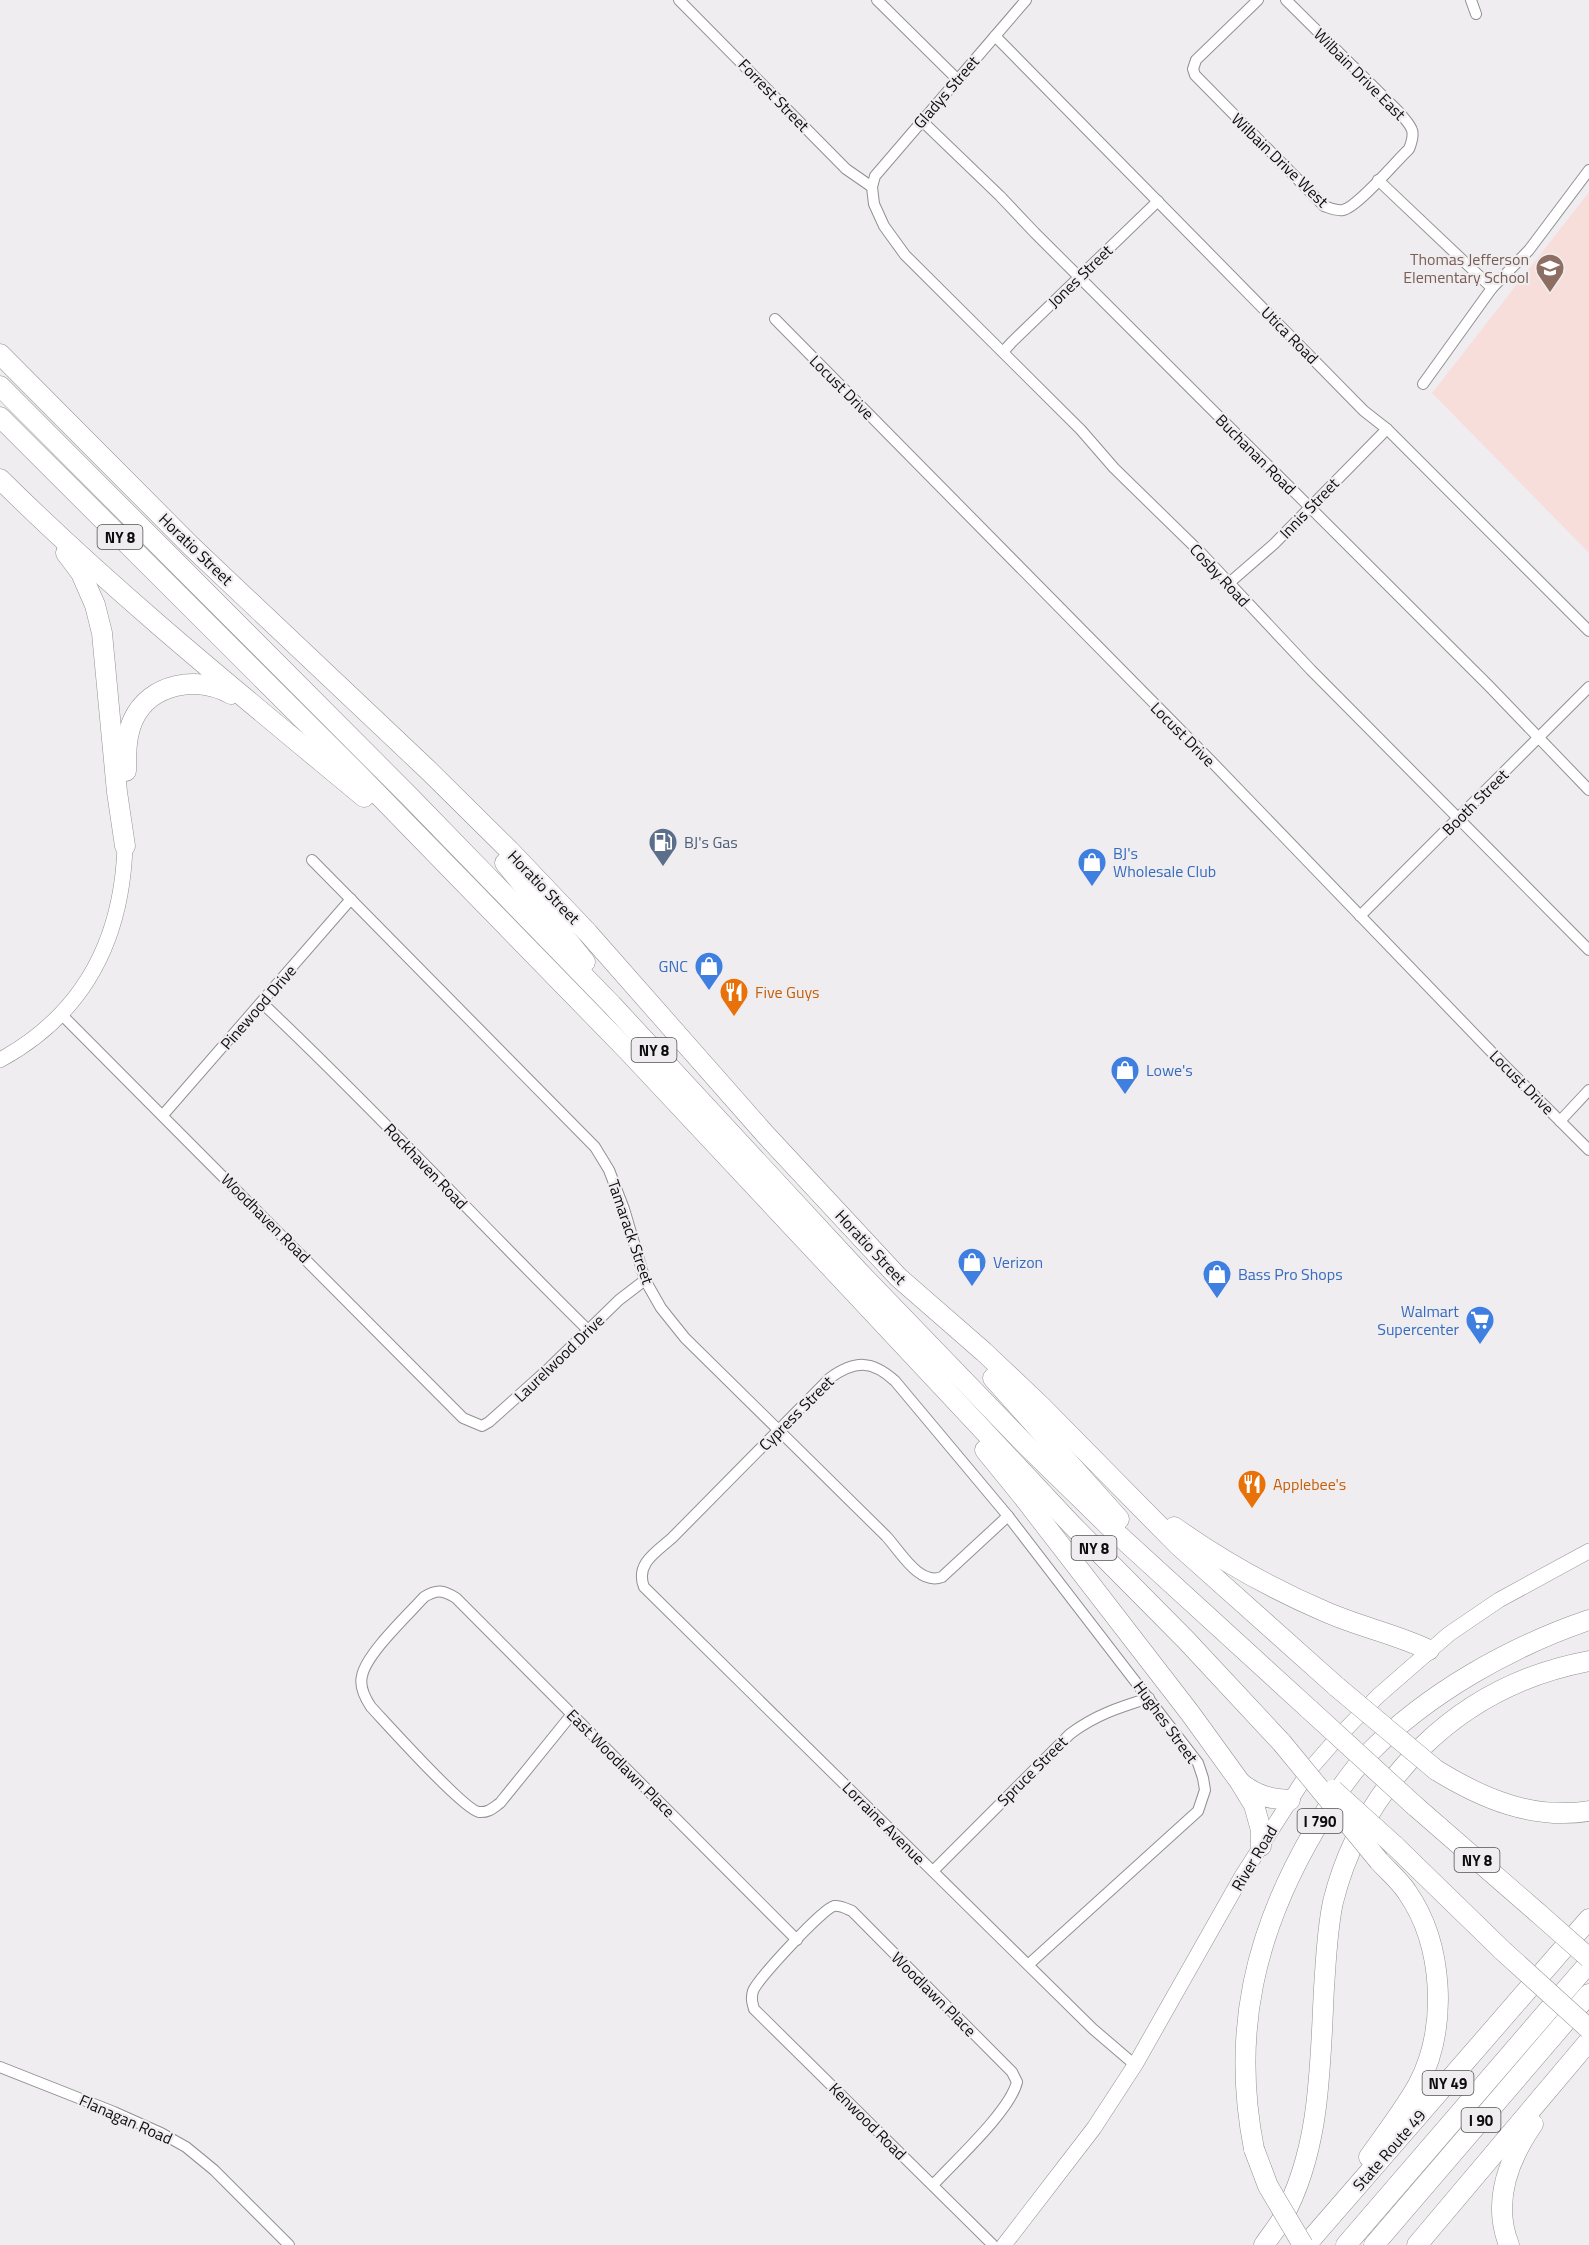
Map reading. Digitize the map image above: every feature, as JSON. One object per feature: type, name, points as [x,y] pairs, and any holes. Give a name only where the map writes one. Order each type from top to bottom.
[{"type":"highway","name":"Horatio Street","points":[[0,354],[191,546],[427,769],[509,850],[588,933],[765,1134],[898,1276],[984,1352],[1126,1493]]},
{"type":"highway","name":"NY 8","points":[[0,386],[401,789],[612,1005],[902,1316],[1104,1522],[1415,1806],[1589,1958]]},
{"type":"highway","name":"NY 8","points":[[0,417],[360,777],[628,1051],[1072,1525],[1186,1640],[1282,1743],[1394,1845],[1503,1951],[1587,2039]]},
{"type":"highway","points":[[0,428],[31,448]]},
{"type":"highway","points":[[0,479],[37,515],[254,707],[443,863]]},
{"type":"highway","points":[[37,515],[81,573],[95,605],[102,633],[117,792],[125,846]]},
{"type":"highway","points":[[125,846],[126,748],[130,727],[144,703],[159,693],[178,685],[191,683],[218,687],[254,707]]},
{"type":"highway","points":[[427,769],[459,811],[526,888],[599,981],[612,1005]]},
{"type":"highway","points":[[935,1310],[960,1342],[1062,1452],[1175,1586]]},
{"type":"highway","points":[[908,1351],[962,1423],[1052,1533],[1240,1782],[1254,1805],[1261,1830],[1261,1846]]},
{"type":"highway","points":[[1126,1493],[1207,1551],[1254,1578],[1328,1613],[1418,1644],[1429,1650]]},
{"type":"highway","points":[[1126,1493],[1178,1545],[1337,1688],[1436,1770],[1482,1796],[1512,1807],[1550,1814],[1589,1811]]},
{"type":"highway","points":[[1401,1722],[1467,1666],[1540,1627],[1589,1609]]},
{"type":"highway","name":"I 790","points":[[1305,2245],[1268,2186],[1254,2149],[1245,2095],[1244,2061],[1245,2030],[1261,1952],[1298,1859],[1343,1783],[1367,1754],[1401,1722],[1513,1651],[1589,1620]]},
{"type":"highway","points":[[1264,2245],[1282,2219],[1297,2186],[1310,2142],[1318,2090],[1327,1938],[1333,1903],[1356,1835],[1373,1805],[1399,1770],[1442,1728],[1475,1704],[1512,1684],[1540,1673],[1589,1661]]},
{"type":"highway","points":[[1282,1743],[1379,1862],[1407,1891],[1420,1915],[1430,1942],[1438,1983],[1437,2014],[1432,2043],[1418,2084],[1320,2229]]},
{"type":"highway","points":[[1240,1782],[1255,1794],[1270,1799],[1290,1800]]},
{"type":"highway","name":"State Route 49","points":[[1305,2245],[1589,1919]]},
{"type":"highway","name":"I 90","points":[[1346,2245],[1589,1963]]},
{"type":"highway","name":"I 90","points":[[1374,2245],[1589,1994]]},
{"type":"highway","points":[[1417,2245],[1587,2039]]},
{"type":"highway","points":[[1509,2245],[1501,2216],[1502,2195],[1508,2170],[1520,2143],[1587,2039]]},
{"type":"main road","points":[[0,1060],[24,1046],[61,1014],[86,985],[108,943],[118,912],[124,879],[125,846]]},
{"type":"main road","name":"River Road","points":[[1004,2245],[1094,2128],[1135,2065],[1261,1846],[1311,1768],[1378,1696],[1429,1650],[1499,1600],[1589,1551]]},
{"type":"street","name":"Forrest Street","points":[[679,0],[846,169],[872,187]]},
{"type":"street","points":[[877,0],[957,79]]},
{"type":"street","name":"Gladys Street","points":[[872,187],[875,176],[921,120],[1026,0]]},
{"type":"street","name":"Wilbain Drive West","points":[[1258,0],[1196,60],[1193,69],[1195,75],[1324,206],[1345,209],[1357,202],[1378,180]]},
{"type":"street","name":"Wilbain Drive East","points":[[1286,0],[1399,112],[1412,128],[1413,138],[1409,149],[1378,180]]},
{"type":"street","points":[[1470,0],[1476,14]]},
{"type":"street","name":"Utica Road","points":[[995,36],[1364,411],[1387,429],[1589,631]]},
{"type":"street","name":"Buchanan Road","points":[[921,120],[1488,685],[1589,790]]},
{"type":"street","points":[[1424,384],[1492,288],[1529,250],[1589,170]]},
{"type":"street","points":[[1378,180],[1492,288]]},
{"type":"street","name":"Cosby Road","points":[[872,187],[874,204],[884,226],[905,255],[1081,430],[1114,468],[1201,553],[1228,584],[1589,950]]},
{"type":"street","name":"Jones Street","points":[[1003,352],[1158,201]]},
{"type":"street","name":"Locust Drive","points":[[775,319],[1211,761],[1589,1150]]},
{"type":"street","name":"Innis Street","points":[[1228,584],[1274,544],[1387,429]]},
{"type":"street","name":"Booth Street","points":[[1360,916],[1589,687]]},
{"type":"street","name":"Tamarack Street","points":[[312,860],[595,1147],[609,1170],[624,1209],[645,1280],[661,1308],[685,1338],[886,1536],[924,1577],[934,1580],[942,1577],[1008,1516]]},
{"type":"street","name":"Pinewood Drive","points":[[163,1115],[351,899]]},
{"type":"street","name":"Rockhaven Road","points":[[262,1003],[313,1050],[517,1261],[588,1330]]},
{"type":"street","name":"Woodhaven Road","points":[[61,1014],[463,1418],[470,1422]]},
{"type":"street","points":[[1560,1121],[1589,1090]]},
{"type":"street","name":"Laurelwood Drive","points":[[470,1422],[482,1426],[489,1422],[619,1300],[645,1280]]},
{"type":"street","name":"Cypress Street","points":[[641,1575],[643,1566],[649,1558],[672,1538],[830,1378],[844,1368],[855,1364],[869,1365],[886,1373],[895,1381],[1008,1516]]},
{"type":"street","name":"Hughes Street","points":[[1008,1516],[1197,1763],[1205,1790],[1203,1803],[1198,1811],[1028,1965]]},
{"type":"street","name":"Lorraine Avenue","points":[[641,1575],[644,1587],[1093,2029],[1135,2065]]},
{"type":"street","name":"East Woodlawn Place","points":[[572,1714],[497,1805],[490,1811],[478,1812],[471,1809],[371,1707],[364,1697],[362,1675],[367,1663],[378,1649],[424,1597],[442,1591],[456,1598],[572,1714],[797,1940]]},
{"type":"street","name":"Spruce Street","points":[[933,1871],[1070,1734],[1087,1721],[1104,1713],[1149,1698]]},
{"type":"street","name":"Woodlawn Place","points":[[753,1993],[758,1983],[827,1910],[834,1906],[842,1906],[852,1911],[1012,2072],[1017,2082],[1014,2093],[999,2114],[933,2185]]},
{"type":"street","name":"Kenwood Road","points":[[753,1993],[751,2000],[754,2009],[993,2245]]},
{"type":"street","name":"Flanagan Road","points":[[0,2067],[114,2112],[186,2147],[214,2170],[289,2245]]},
{"type":"shaded area","name":"Thomas Jefferson Elementary School","points":[[1589,192],[1589,553],[1432,393]]},
{"type":"place","name":"Thomas Jefferson Elementary School","points":[[1550,294]]},
{"type":"place","name":"BJ's Gas","points":[[663,868]]},
{"type":"place","name":"BJ's Wholesale Club","points":[[1092,888]]},
{"type":"place","name":"GNC","points":[[709,992]]},
{"type":"place","name":"Five Guys","points":[[734,1018]]},
{"type":"place","name":"Lowe's","points":[[1125,1096]]},
{"type":"place","name":"Verizon","points":[[972,1288]]},
{"type":"place","name":"Bass Pro Shops","points":[[1217,1300]]},
{"type":"place","name":"Walmart Supercenter","points":[[1480,1346]]},
{"type":"place","name":"Applebee's","points":[[1252,1510]]}]
